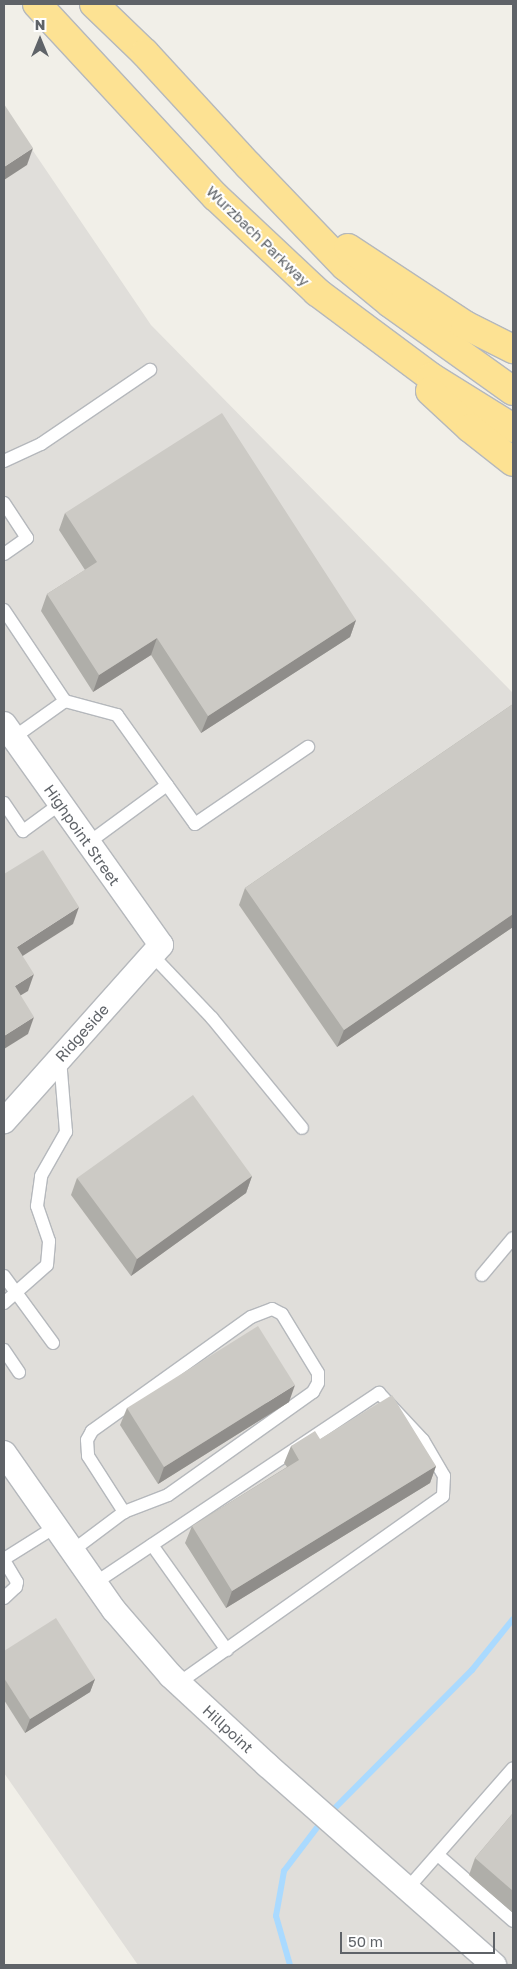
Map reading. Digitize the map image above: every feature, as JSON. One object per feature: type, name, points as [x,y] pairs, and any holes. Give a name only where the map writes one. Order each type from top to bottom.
[{"type":"highway","name":"Wurzbach Parkway","points":[[37,4],[216,197],[317,292],[369,334],[513,428]]},
{"type":"highway","points":[[94,4],[145,53],[248,166],[345,266],[390,303],[513,391]]},
{"type":"highway","points":[[294,214],[465,324],[513,349]]},
{"type":"highway","points":[[369,334],[470,428],[513,462]]},
{"type":"street","name":"Highpoint Street","points":[[9,731],[88,842],[156,950]]},
{"type":"street","name":"Ridgeside","points":[[4,1121],[156,950]]},
{"type":"street","name":"Hillpoint","points":[[4,1454],[95,1583],[139,1640],[179,1683],[267,1765],[350,1836],[494,1965]]},
{"type":"lane","points":[[4,461],[41,444],[150,370]]},
{"type":"lane","points":[[4,503],[27,538],[4,554]]},
{"type":"lane","points":[[4,610],[65,701],[117,714],[195,824],[308,747]]},
{"type":"lane","points":[[9,731],[65,701]]},
{"type":"lane","points":[[88,842],[167,785]]},
{"type":"lane","points":[[4,803],[23,830],[60,804]]},
{"type":"lane","points":[[156,950],[302,1128]]},
{"type":"lane","points":[[4,1303],[17,1294],[47,1265],[49,1241],[37,1206],[41,1176],[66,1132],[60,1058]]},
{"type":"lane","points":[[482,1274],[513,1238]]},
{"type":"lane","points":[[4,1276],[54,1343]]},
{"type":"lane","points":[[72,1551],[124,1512],[168,1495],[313,1392],[318,1383],[318,1373],[282,1314],[272,1309],[251,1316],[92,1431],[87,1440],[88,1456],[124,1512]]},
{"type":"lane","points":[[4,1350],[19,1372]]},
{"type":"lane","points":[[95,1583],[379,1393],[423,1440],[444,1476],[443,1496],[179,1683]]},
{"type":"lane","points":[[4,1598],[16,1588],[17,1582],[4,1559],[55,1526]]},
{"type":"lane","points":[[152,1545],[227,1650]]},
{"type":"lane","points":[[408,1888],[513,1768]]},
{"type":"lane","points":[[438,1854],[513,1921]]},
{"type":"shaded area","points":[[4,108],[151,325],[513,693],[513,1965],[138,1965],[4,1773]]},
{"type":"building","points":[[4,104],[33,148],[4,167]]},
{"type":"building","points":[[222,413],[356,620],[208,716],[157,638],[99,675],[47,594],[97,562],[65,513]]},
{"type":"building","points":[[513,704],[513,914],[344,1030],[245,888]]},
{"type":"building","points":[[43,850],[79,907],[17,947],[34,974],[15,986],[34,1017],[4,1036],[4,874]]},
{"type":"building","points":[[193,1095],[252,1176],[137,1259],[77,1178]]},
{"type":"building","points":[[258,1326],[295,1385],[164,1467],[127,1408]]},
{"type":"building","points":[[392,1395],[436,1466],[232,1591],[192,1526],[299,1460],[291,1446],[315,1431],[320,1439]]},
{"type":"building","points":[[56,1618],[95,1679],[30,1719],[4,1678],[4,1651]]},
{"type":"building","points":[[513,1813],[513,1891],[475,1858]]},
{"type":"waterway","points":[[329,1814],[472,1670],[513,1619]]},
{"type":"waterway","points":[[290,1965],[276,1916],[284,1871],[322,1821]]}]
